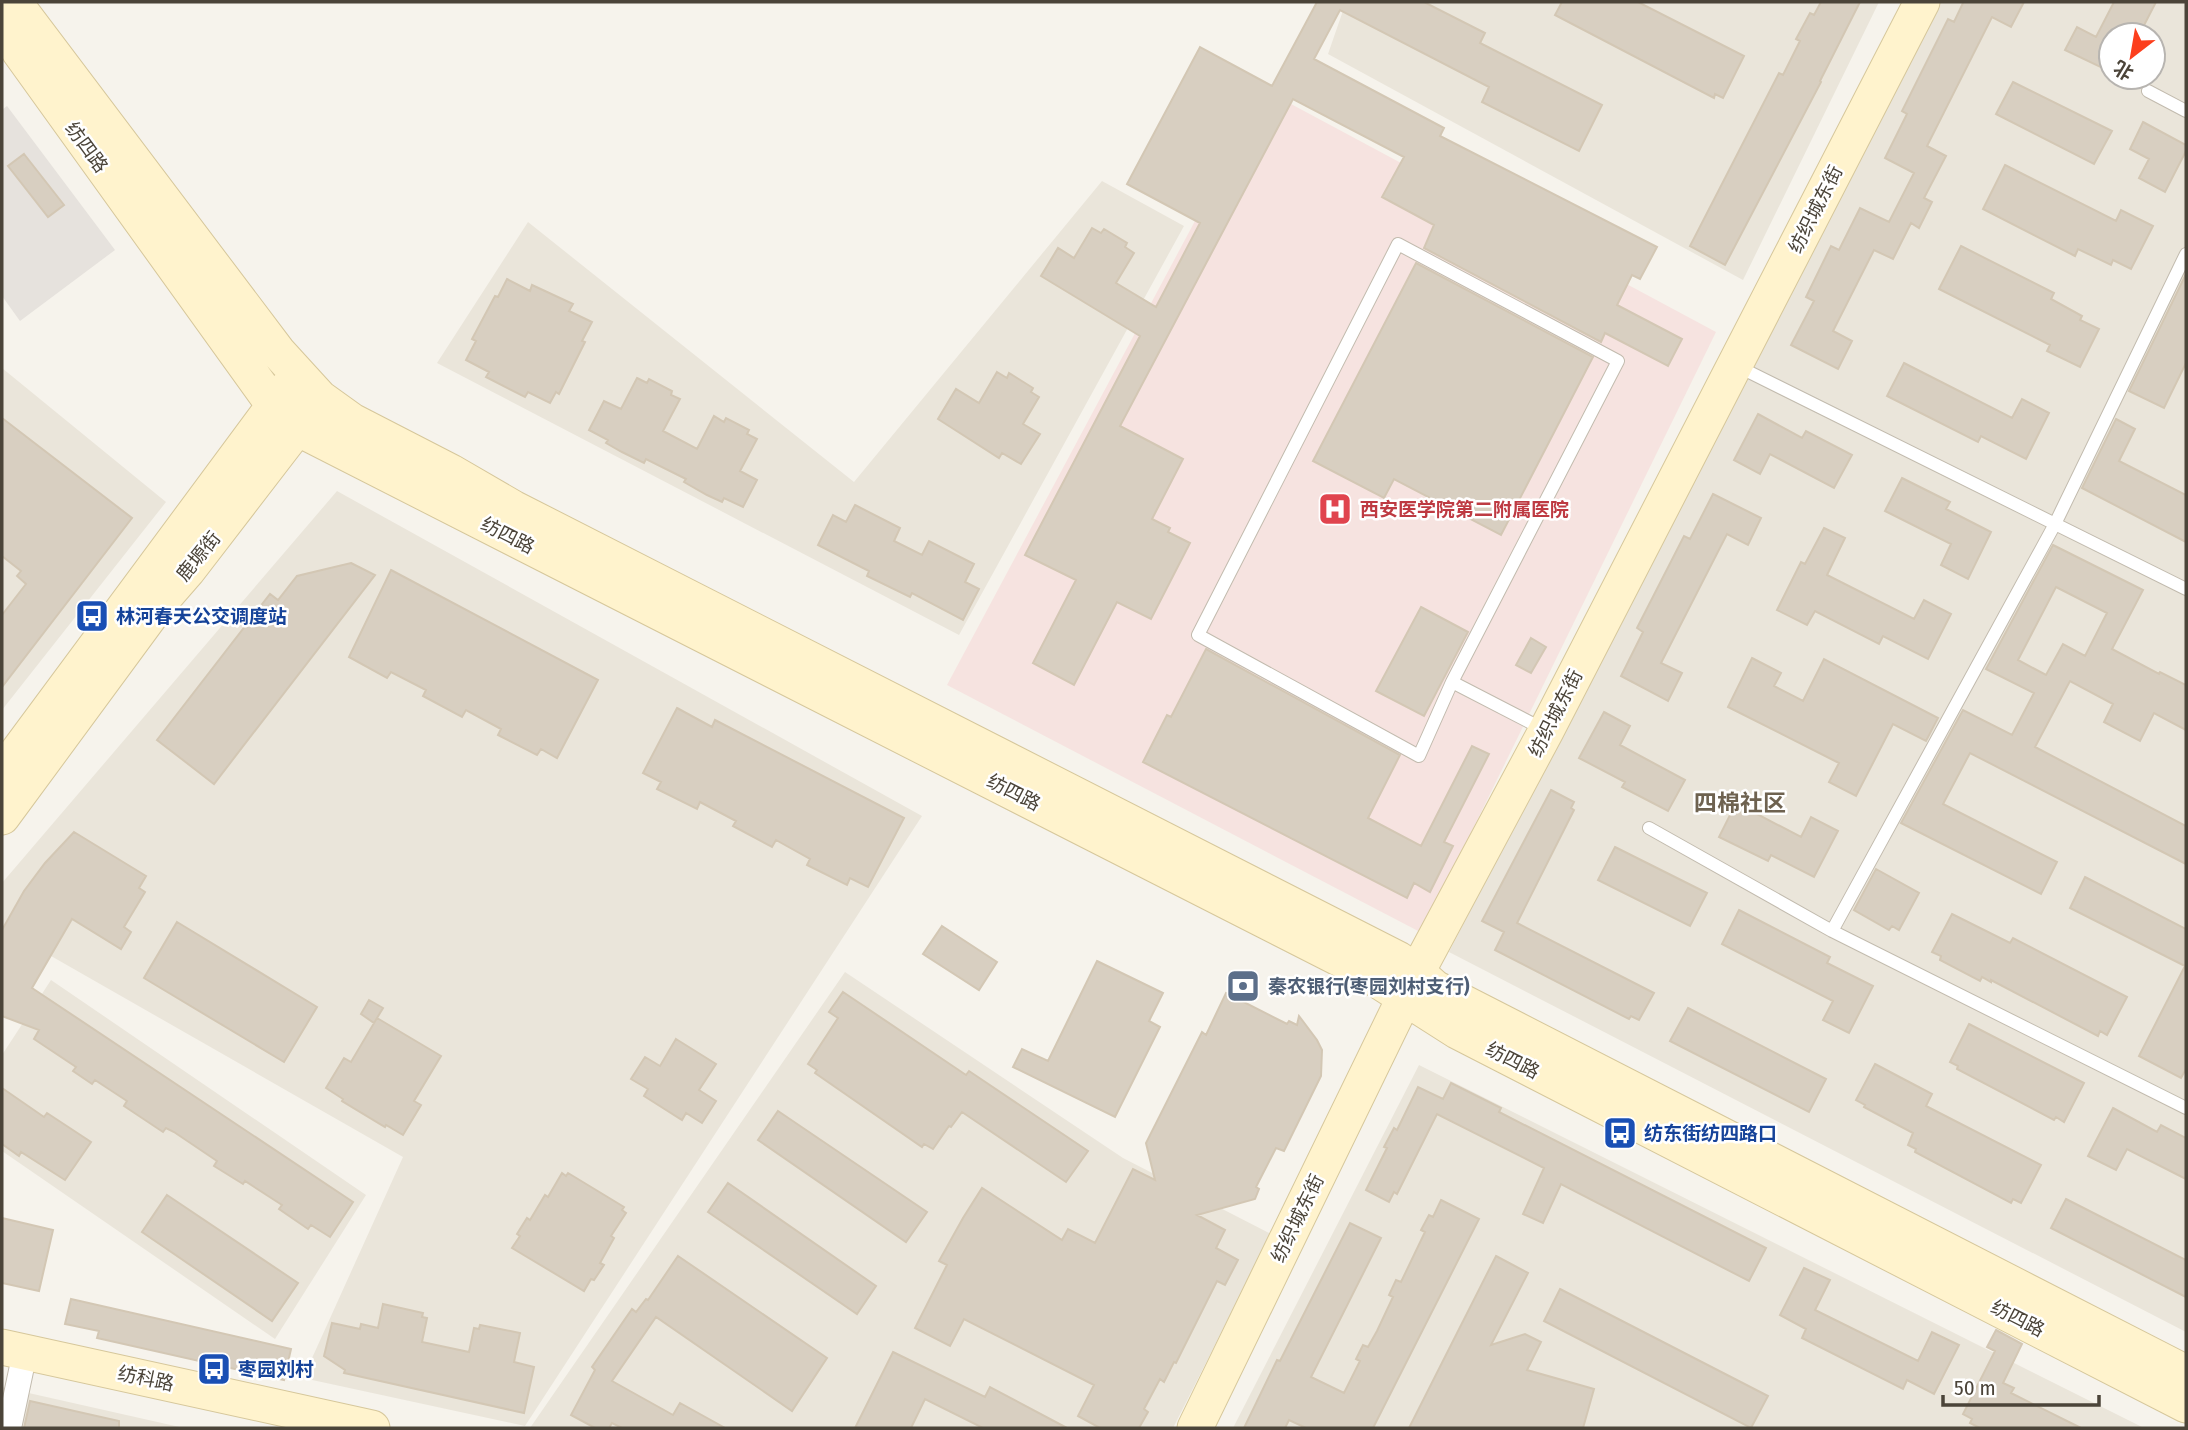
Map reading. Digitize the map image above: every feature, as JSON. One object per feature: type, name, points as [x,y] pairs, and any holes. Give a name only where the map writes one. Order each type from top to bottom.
[{"type":"street","name":"纺四路","points":[[12,2],[278,352],[309,386],[352,421],[451,472],[513,508],[1386,953],[1411,985],[1457,1031],[2186,1405]]},
{"type":"street","name":"纺四路","points":[[12,2],[19,51],[286,417],[1360,969],[1411,985],[1435,988],[2186,1373]]},
{"type":"street","name":"纺织城东街","points":[[1195,1428],[1411,985],[1546,731],[1922,2]]},
{"type":"street","name":"鹿塬街","points":[[2,773],[309,386]]},
{"type":"street","name":"鹿塬街","points":[[2,817],[160,601],[196,560],[286,417]]},
{"type":"street","points":[[9,1428],[14,1349]]},
{"type":"street","name":"纺科路","points":[[14,1349],[372,1428]]},
{"type":"lane","points":[[2148,91],[2186,111]]},
{"type":"lane","points":[[1398,244],[1618,360],[1452,682],[1419,757],[1198,635],[1398,244]]},
{"type":"lane","points":[[1832,930],[2055,524],[2186,254]]},
{"type":"lane","points":[[1734,365],[2186,589]]},
{"type":"lane","points":[[1452,682],[1546,731]]},
{"type":"lane","points":[[1649,828],[1832,930],[2186,1108]]},
{"type":"shaded area","points":[[1346,2],[1879,2],[1743,280],[1328,54]]},
{"type":"shaded area","name":"四棉社区","points":[[1940,2],[2186,2],[2186,1332],[1449,952]]},
{"type":"shaded area","name":"西安医学院第二附属医院","points":[[1265,90],[1716,332],[1422,933],[947,685]]},
{"type":"shaded area","points":[[7,106],[115,250],[20,321],[2,296],[2,110]]},
{"type":"shaded area","points":[[1102,181],[1184,226],[959,635],[437,363],[528,222],[854,482]]},
{"type":"shaded area","points":[[2,368],[166,502],[2,710]]},
{"type":"shaded area","points":[[337,491],[922,816],[525,1426],[303,1378],[403,1157],[2,928],[2,883]]},
{"type":"shaded area","points":[[845,972],[1123,1158],[1271,1234],[1173,1428],[530,1428]]},
{"type":"shaded area","points":[[51,980],[366,1195],[275,1339],[2,1151],[2,1055]]},
{"type":"shaded area","points":[[1419,1065],[2144,1428],[1233,1428]]},
{"type":"shaded area","points":[[2,1387],[184,1428],[2,1428]]},
{"type":"building","points":[[1317,2],[1424,2],[1485,33],[1480,43],[1602,105],[1579,151],[1482,102],[1489,87],[1340,10],[1314,59],[1444,128],[1440,136],[1657,247],[1640,279],[1632,275],[1617,305],[1682,339],[1668,366],[1605,333],[1601,342],[1424,248],[1434,225],[1382,197],[1404,157],[1293,99],[1120,426],[1183,459],[1152,519],[1170,528],[1168,532],[1190,543],[1151,619],[1117,602],[1074,685],[1033,663],[1076,580],[1025,555],[1140,336],[1041,276],[1058,248],[1074,258],[1092,228],[1101,233],[1104,229],[1127,243],[1125,247],[1134,253],[1116,283],[1156,307],[1200,223],[1127,184],[1200,47],[1272,86]]},
{"type":"building","points":[[1562,2],[1638,2],[1744,56],[1723,98],[1715,94],[1714,98],[1555,15]]},
{"type":"building","points":[[1821,2],[1860,2],[1725,265],[1690,246],[1779,73],[1783,75],[1800,41],[1796,39],[1810,13],[1814,15]]},
{"type":"building","points":[[1962,2],[2024,2],[2011,27],[1992,17],[1927,146],[1946,156],[1924,198],[1932,202],[1919,228],[1911,223],[1893,259],[1874,250],[1833,331],[1852,341],[1838,369],[1791,345],[1814,301],[1806,297],[1831,246],[1839,250],[1860,208],[1889,222],[1914,173],[1885,158],[1907,114],[1902,111],[1948,19],[1954,22]]},
{"type":"building","points":[[2114,2],[2156,2],[2146,21],[2104,21]]},
{"type":"building","points":[[2077,27],[2096,37],[2097,35],[2097,65],[2065,50]]},
{"type":"building","points":[[2013,82],[2112,131],[2094,164],[1996,114]]},
{"type":"building","points":[[2143,122],[2186,145],[2186,151],[2165,192],[2139,178],[2149,159],[2130,149]]},
{"type":"building","points":[[24,154],[64,205],[48,217],[8,166]]},
{"type":"building","points":[[2005,165],[2116,221],[2121,210],[2153,226],[2131,269],[2113,260],[2111,265],[2078,249],[2075,256],[1983,209]]},
{"type":"building","points":[[1961,246],[2054,293],[2051,299],[2082,316],[2080,320],[2099,329],[2080,367],[2047,351],[2050,345],[1939,289]]},
{"type":"building","points":[[1416,263],[1593,357],[1501,535],[1394,479],[1384,498],[1313,461]]},
{"type":"building","points":[[2186,274],[2186,363],[2164,408],[2129,391]]},
{"type":"building","points":[[507,279],[530,291],[532,285],[573,304],[569,311],[592,322],[559,394],[556,392],[550,403],[528,392],[525,397],[486,377],[489,372],[466,360],[476,341],[472,339]]},
{"type":"building","points":[[1904,363],[2012,418],[2022,399],[2049,413],[2026,459],[1981,436],[1978,442],[1887,396]]},
{"type":"building","points":[[997,372],[1007,378],[1009,373],[1033,388],[1031,392],[1039,397],[1023,424],[1040,434],[1021,464],[1002,453],[999,458],[938,419],[956,389],[979,403]]},
{"type":"building","points":[[637,378],[647,383],[649,379],[672,391],[671,395],[680,399],[663,431],[697,449],[714,416],[724,422],[726,418],[749,430],[747,434],[757,439],[740,471],[757,480],[743,507],[724,498],[722,502],[707,495],[684,482],[686,479],[646,459],[644,463],[622,452],[606,443],[608,440],[589,430],[604,401],[621,409]]},
{"type":"building","points":[[1758,414],[1802,438],[1806,431],[1852,455],[1834,488],[1770,454],[1760,474],[1734,460]]},
{"type":"building","points":[[2,418],[132,518],[2,687],[2,615],[26,584],[17,576],[21,571],[2,556]]},
{"type":"building","points":[[2116,419],[2135,429],[2119,461],[2186,495],[2186,542],[2082,488]]},
{"type":"building","points":[[1902,478],[1950,502],[1946,509],[1991,532],[1968,579],[1941,565],[1951,544],[1885,511]]},
{"type":"building","points":[[1713,494],[1761,518],[1748,545],[1727,534],[1661,663],[1682,673],[1668,701],[1621,676],[1643,632],[1637,628],[1684,536],[1690,539]]},
{"type":"building","points":[[855,505],[900,528],[894,541],[922,555],[929,541],[974,564],[965,582],[979,589],[963,620],[912,593],[910,597],[867,576],[869,571],[818,545],[833,515],[846,522]]},
{"type":"building","points":[[1824,528],[1845,538],[1827,575],[1914,619],[1924,600],[1951,614],[1928,659],[1883,636],[1879,644],[1815,611],[1807,625],[1777,610],[1801,562],[1805,564]]},
{"type":"building","points":[[2053,545],[2143,590],[2112,649],[2186,685],[2186,730],[2154,713],[2140,741],[2104,722],[2113,704],[2070,681],[2035,747],[2186,826],[2186,864],[1970,753],[1943,804],[2057,862],[2041,894],[1901,823],[1963,710],[2012,735],[2034,693],[1986,669]],"holes":[[[2056,587],[2107,613],[2085,656],[2063,644],[2046,675],[2018,660]]]},
{"type":"building","points":[[351,563],[375,575],[214,784],[157,740],[270,594],[278,600],[297,576]]},
{"type":"building","points":[[391,570],[598,680],[557,758],[541,749],[537,755],[498,735],[501,729],[466,710],[462,717],[423,696],[426,690],[391,672],[387,678],[349,657]]},
{"type":"building","points":[[1421,607],[1468,632],[1424,716],[1376,691]]},
{"type":"building","points":[[1531,638],[1546,647],[1531,673],[1516,665]]},
{"type":"building","points":[[1206,649],[1400,755],[1368,818],[1421,846],[1472,746],[1489,754],[1444,842],[1453,846],[1430,892],[1414,883],[1407,898],[1143,762],[1167,715],[1171,717]]},
{"type":"building","points":[[1752,658],[1781,673],[1774,686],[1803,701],[1824,659],[1938,718],[1926,741],[1893,724],[1856,796],[1829,782],[1839,763],[1728,707]]},
{"type":"building","points":[[677,708],[712,727],[715,720],[904,818],[868,887],[850,878],[847,885],[807,865],[810,859],[776,840],[772,847],[733,826],[736,821],[700,802],[697,809],[657,789],[661,782],[643,773]]},
{"type":"building","points":[[1604,712],[1630,726],[1620,745],[1685,780],[1668,811],[1622,787],[1625,782],[1579,758]]},
{"type":"building","points":[[1551,790],[1574,802],[1571,808],[1574,810],[1517,923],[1654,993],[1639,1020],[1631,1016],[1629,1019],[1495,950],[1504,932],[1482,921]]},
{"type":"building","points":[[1736,803],[1801,837],[1811,817],[1838,831],[1814,877],[1771,855],[1768,861],[1719,837]]},
{"type":"building","points":[[74,832],[146,876],[139,888],[145,892],[124,927],[131,932],[121,949],[72,919],[32,988],[353,1202],[330,1237],[311,1225],[308,1229],[279,1209],[282,1205],[245,1181],[243,1184],[214,1166],[217,1161],[174,1132],[166,1128],[163,1132],[124,1106],[127,1101],[95,1080],[92,1084],[73,1071],[76,1067],[34,1039],[39,1030],[2,1016],[2,930],[24,891]]},
{"type":"building","points":[[1615,847],[1707,893],[1690,926],[1598,880]]},
{"type":"building","points":[[1876,869],[1919,893],[1899,930],[1892,926],[1889,930],[1854,910]]},
{"type":"building","points":[[2085,877],[2186,929],[2186,1069],[2181,1078],[2139,1056],[2185,966],[2070,908]]},
{"type":"building","points":[[1739,910],[1830,957],[1827,963],[1873,986],[1849,1033],[1823,1020],[1833,1001],[1722,944]]},
{"type":"building","points":[[1952,914],[2010,943],[2013,938],[2127,997],[2107,1035],[2100,1031],[2098,1036],[1991,980],[1982,977],[1980,981],[1940,960],[1941,956],[1932,952]]},
{"type":"building","points":[[177,922],[317,1007],[284,1062],[144,978]]},
{"type":"building","points":[[942,926],[997,962],[979,990],[923,954]]},
{"type":"building","points":[[1097,961],[1163,993],[1149,1021],[1160,1027],[1115,1117],[1013,1067],[1022,1049],[1048,1061]]},
{"type":"building","points":[[843,992],[966,1075],[969,1071],[1088,1151],[1066,1182],[962,1112],[933,1149],[924,1144],[922,1147],[815,1073],[817,1070],[808,1064],[838,1018],[829,1012]]},
{"type":"building","points":[[1226,993],[1287,1024],[1289,1021],[1297,1025],[1299,1016],[1322,1050],[1321,1076],[1284,1151],[1276,1148],[1256,1187],[1259,1189],[1255,1199],[1197,1215],[1225,1230],[1216,1248],[1238,1260],[1225,1285],[1217,1281],[1176,1363],[1174,1362],[1164,1382],[1160,1379],[1144,1409],[1148,1412],[1139,1428],[1100,1428],[1078,1416],[1094,1385],[964,1319],[950,1346],[915,1328],[947,1265],[939,1261],[982,1188],[1062,1240],[1068,1229],[1095,1243],[1133,1169],[1155,1180],[1146,1143],[1202,1032],[1206,1035]]},
{"type":"building","points":[[369,1000],[383,1008],[374,1023],[361,1014]]},
{"type":"building","points":[[1688,1008],[1826,1079],[1809,1112],[1670,1041]]},
{"type":"building","points":[[377,1018],[441,1056],[414,1101],[421,1105],[403,1135],[342,1101],[343,1099],[326,1088],[344,1058],[351,1062]]},
{"type":"building","points":[[1969,1024],[2084,1083],[2064,1122],[2056,1117],[2054,1120],[1957,1069],[1958,1066],[1950,1062]]},
{"type":"building","points":[[676,1039],[716,1064],[699,1090],[716,1101],[702,1123],[686,1113],[682,1120],[644,1096],[648,1089],[631,1079],[645,1057],[660,1066]]},
{"type":"building","points":[[1875,1064],[1932,1094],[1926,1106],[2041,1165],[2021,1203],[2013,1199],[2011,1203],[1915,1152],[1916,1149],[1908,1145],[1913,1133],[1856,1100]]},
{"type":"building","points":[[1451,1083],[1501,1108],[1499,1112],[1766,1248],[1749,1281],[1561,1184],[1543,1223],[1523,1214],[1544,1168],[1437,1114],[1397,1194],[1394,1192],[1389,1202],[1366,1190],[1387,1148],[1384,1147],[1394,1128],[1397,1130],[1418,1087],[1443,1099]]},
{"type":"building","points":[[2,1088],[44,1117],[47,1113],[91,1142],[65,1180],[21,1152],[19,1156],[2,1144]]},
{"type":"building","points":[[2113,1108],[2157,1132],[2161,1125],[2186,1138],[2186,1179],[2127,1149],[2116,1170],[2088,1156]]},
{"type":"building","points":[[778,1111],[927,1212],[906,1242],[758,1140]]},
{"type":"building","points":[[562,1173],[566,1176],[568,1173],[624,1207],[622,1210],[626,1213],[611,1236],[614,1238],[600,1263],[604,1265],[584,1291],[512,1248],[527,1218],[530,1220],[545,1195],[548,1197]]},
{"type":"building","points":[[728,1183],[876,1286],[857,1314],[708,1212]]},
{"type":"building","points":[[167,1195],[298,1283],[272,1321],[142,1232]]},
{"type":"building","points":[[2066,1199],[2186,1260],[2186,1297],[2051,1228]]},
{"type":"building","points":[[1441,1200],[1479,1219],[1373,1428],[1306,1428],[1289,1420],[1285,1428],[1244,1428],[1350,1223],[1381,1238],[1311,1377],[1344,1393],[1360,1361],[1356,1359],[1363,1345],[1368,1347],[1377,1331],[1393,1297],[1389,1295],[1396,1280],[1401,1282],[1425,1232],[1421,1230],[1429,1215],[1433,1217]]},
{"type":"building","points":[[2,1218],[53,1230],[39,1291],[2,1283]]},
{"type":"building","points":[[678,1256],[827,1358],[792,1411],[656,1317],[612,1381],[673,1415],[680,1403],[725,1428],[622,1428],[612,1423],[609,1428],[595,1428],[571,1415],[595,1370],[592,1367],[632,1309],[636,1312],[646,1299],[648,1300]]},
{"type":"building","points":[[1496,1256],[1528,1273],[1491,1345],[1525,1334],[1541,1342],[1527,1370],[1594,1389],[1583,1428],[1409,1428]]},
{"type":"building","points":[[1804,1268],[1830,1280],[1815,1310],[1918,1361],[1932,1332],[1959,1345],[1934,1394],[1907,1380],[1903,1389],[1802,1338],[1806,1329],[1780,1315]]},
{"type":"building","points":[[1560,1289],[1768,1396],[1751,1428],[1544,1321]]},
{"type":"building","points":[[71,1299],[291,1349],[284,1380],[97,1338],[99,1331],[65,1324]]},
{"type":"building","points":[[383,1304],[423,1313],[422,1317],[427,1318],[422,1342],[469,1352],[474,1328],[479,1329],[480,1325],[520,1333],[514,1362],[534,1367],[524,1413],[344,1373],[345,1370],[324,1356],[332,1323],[360,1329],[361,1324],[378,1328]]},
{"type":"building","points":[[1996,1330],[2022,1344],[2003,1383],[2014,1388],[2011,1393],[2081,1428],[1980,1428],[1970,1423],[1972,1419],[1963,1414],[1995,1351],[1987,1347]]},
{"type":"building","points":[[893,1352],[985,1397],[990,1387],[1067,1428],[983,1428],[925,1399],[911,1428],[855,1428]]},
{"type":"building","points":[[30,1401],[119,1421],[119,1428],[24,1428]]},
{"type":"place","name":"西安医学院第二附属医院","points":[[1335,509]]},
{"type":"place","name":"林河春天公交调度站","points":[[92,616]]},
{"type":"place","name":"秦农银行(枣园刘村支行)","points":[[1243,986]]},
{"type":"place","name":"纺东街纺四路口","points":[[1620,1133]]},
{"type":"place","name":"枣园刘村","points":[[214,1369]]},
{"type":"district","name":"四棉社区","points":[[1740,803]]}]
